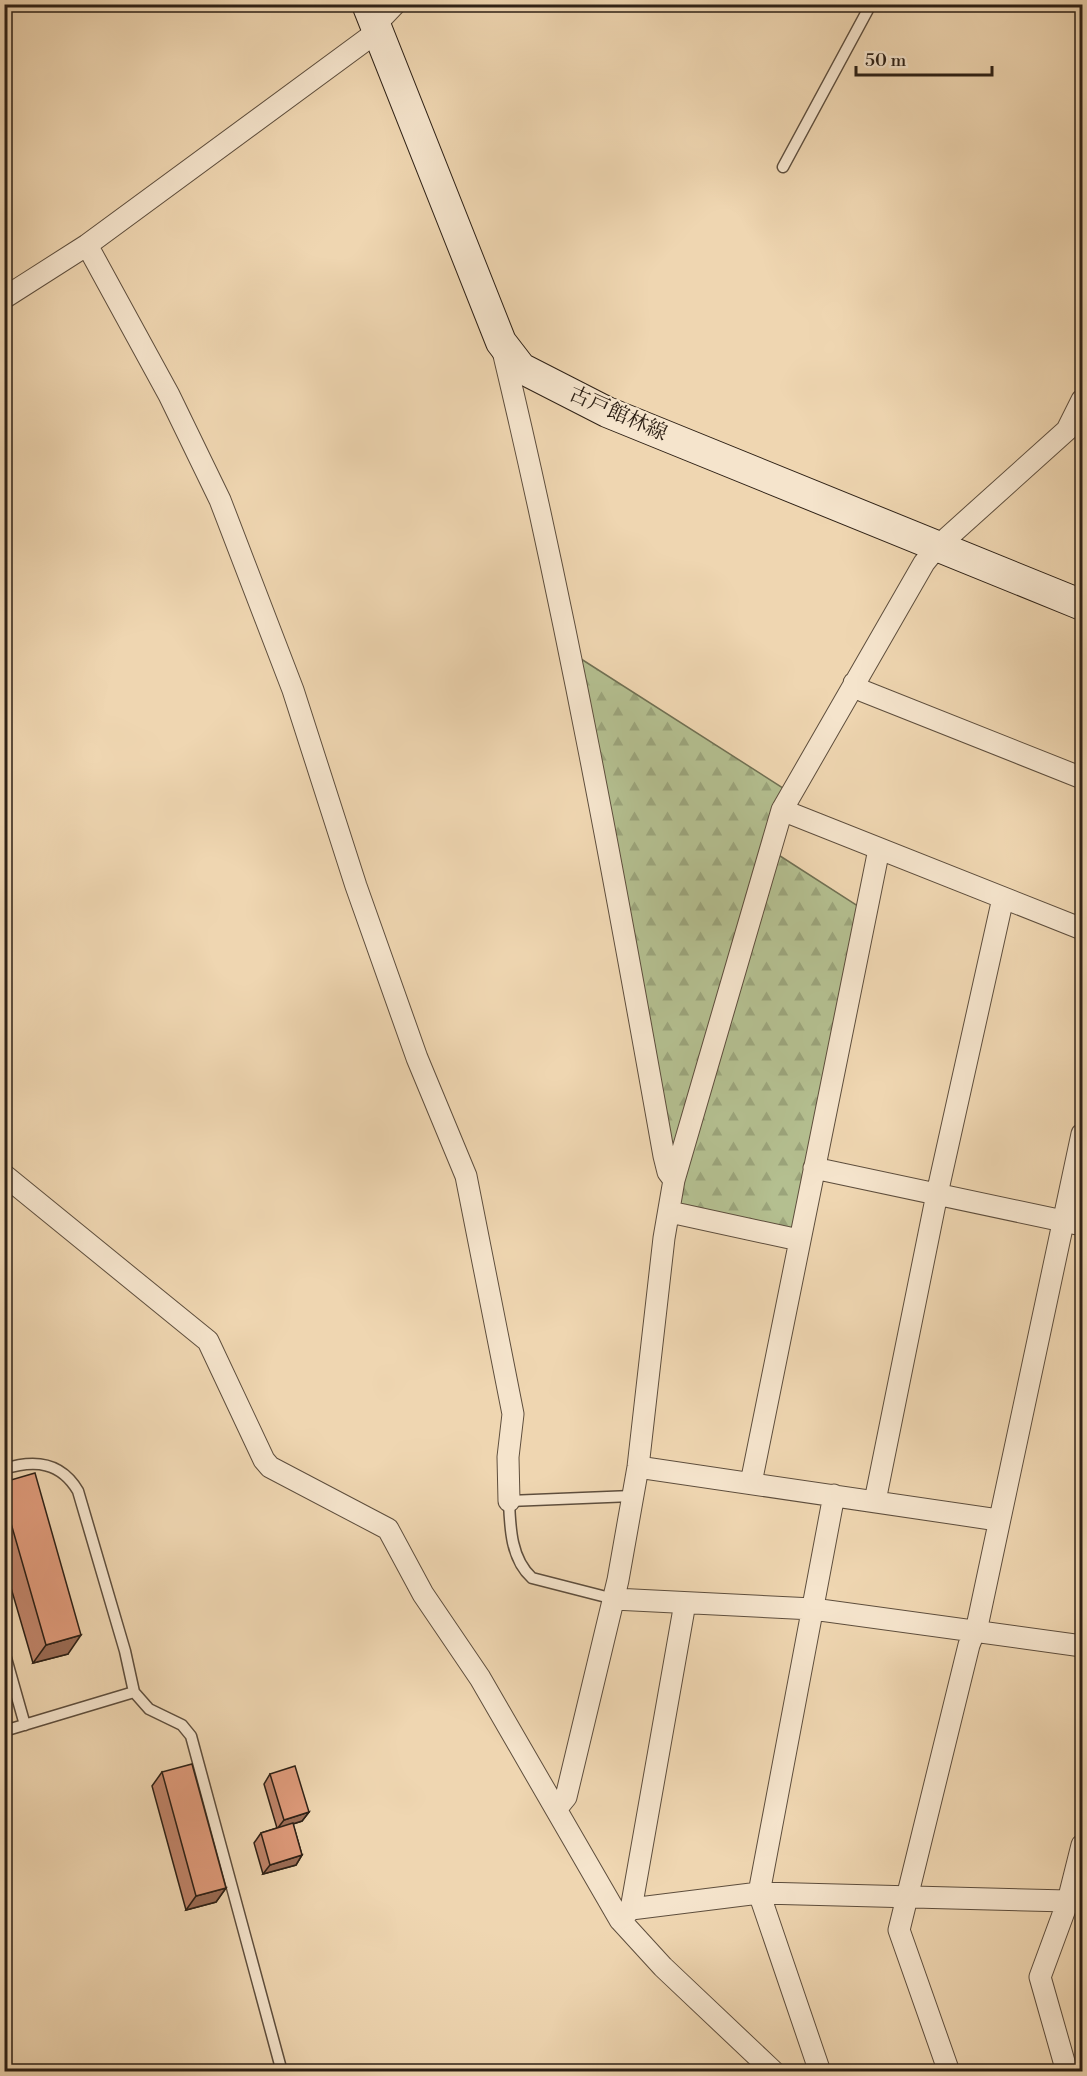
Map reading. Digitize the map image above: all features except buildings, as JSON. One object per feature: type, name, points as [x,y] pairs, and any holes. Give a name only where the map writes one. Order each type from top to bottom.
[{"type":"main road","name":"古戸館林線","points":[[379,16],[501,342],[521,368],[607,412],[1083,605]]},
{"type":"street","points":[[4,298],[87,244],[379,16]]},
{"type":"street","points":[[87,244],[169,395],[220,500],[293,690],[328,803],[417,1058],[466,1176],[513,1414],[508,1457],[509,1501]]},
{"type":"street","points":[[501,342],[571,656],[664,1156],[668,1172],[674,1180]]},
{"type":"street","points":[[557,1808],[566,1797],[614,1599],[638,1467],[664,1238],[674,1180],[782,810],[924,563],[937,547],[1075,433],[1083,400]]},
{"type":"street","points":[[854,683],[863,691],[1083,778]]},
{"type":"street","points":[[782,810],[1083,929]]},
{"type":"street","points":[[751,1483],[879,849]]},
{"type":"street","points":[[875,1501],[937,1194],[1003,898]]},
{"type":"street","points":[[949,2072],[899,1930],[969,1645],[975,1632],[998,1520],[1073,1223],[1083,1134]]},
{"type":"street","points":[[814,1168],[1073,1223]]},
{"type":"street","points":[[4,1174],[208,1341],[264,1460],[270,1467],[388,1529],[423,1594],[480,1678],[557,1808],[625,1915],[663,1967],[774,2072]]},
{"type":"street","points":[[670,1212],[799,1240]]},
{"type":"street","points":[[638,1467],[998,1520]]},
{"type":"street","points":[[820,2072],[759,1893],[834,1495]]},
{"type":"street","points":[[614,1599],[813,1609],[1083,1646]]},
{"type":"street","points":[[625,1915],[685,1603]]},
{"type":"street","points":[[1067,2072],[1040,1977],[1068,1901],[1083,1845]]},
{"type":"street","points":[[625,1915],[759,1893],[1068,1901]]},
{"type":"lane","points":[[783,167],[871,4]]},
{"type":"lane","points":[[4,1469],[40,1463],[60,1469],[71,1479],[78,1491],[125,1651],[134,1692],[149,1709],[182,1725],[191,1736],[282,2072]]},
{"type":"lane","points":[[614,1599],[532,1578],[526,1574],[512,1541],[509,1501],[632,1496]]},
{"type":"lane","points":[[4,1651],[25,1725]]},
{"type":"lane","points":[[4,1731],[134,1692]]},
{"type":"green space","points":[[578,657],[783,788],[672,1160]]},
{"type":"green space","points":[[777,854],[858,906],[801,1234],[679,1204],[682,1177]]}]
